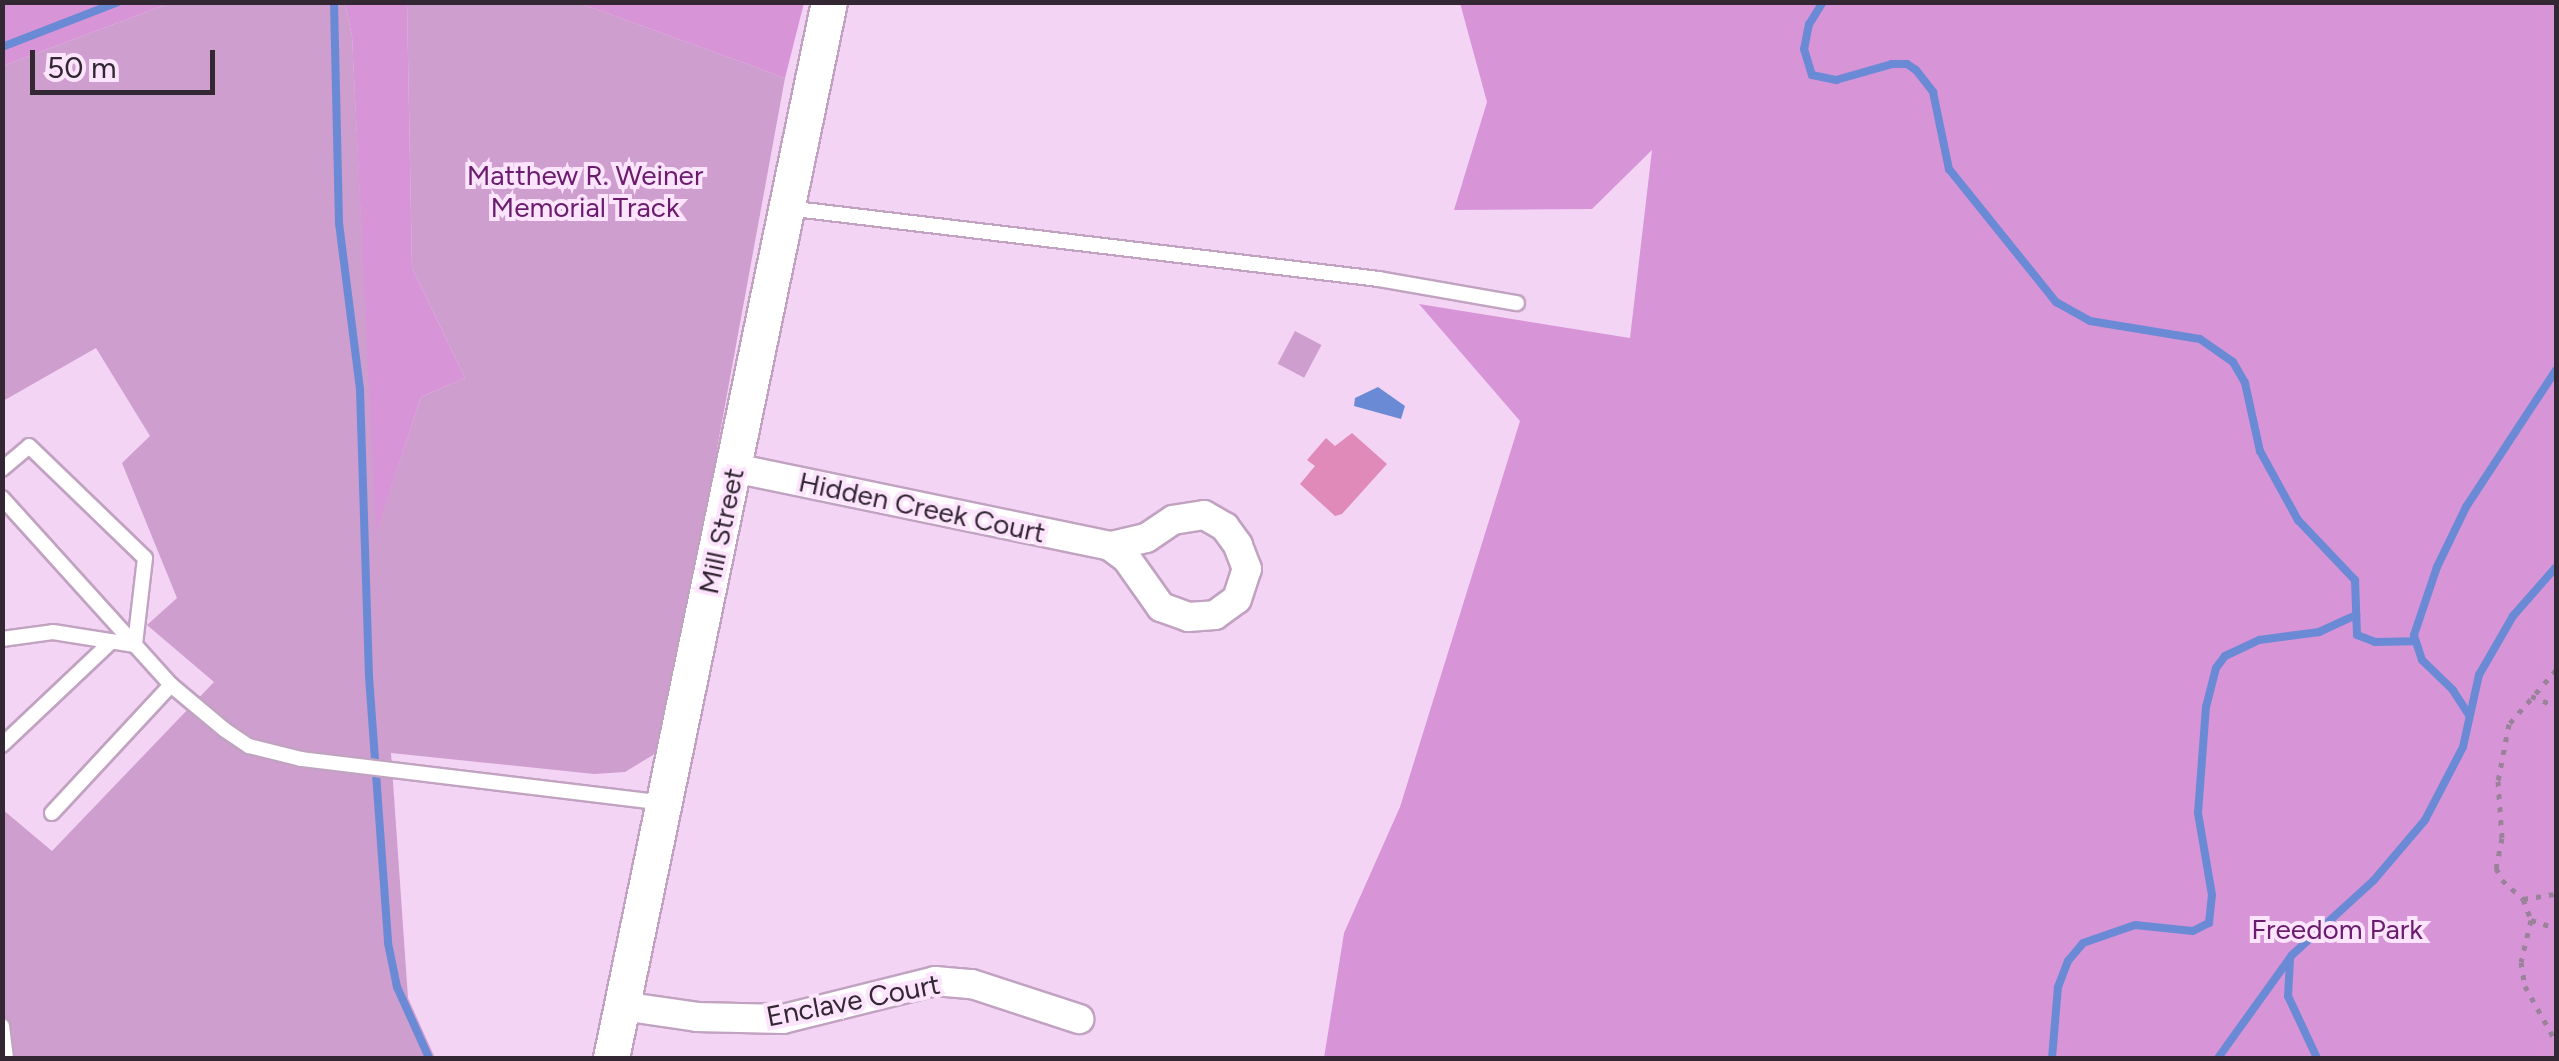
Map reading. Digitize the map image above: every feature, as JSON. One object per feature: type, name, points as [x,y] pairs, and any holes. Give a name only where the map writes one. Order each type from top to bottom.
[{"type":"street","name":"Mill Street","points":[[610,1058],[829,2]]},
{"type":"street","name":"Hidden Creek Court","points":[[734,468],[1110,546],[1146,538],[1173,520],[1204,516],[1225,527],[1238,544],[1246,569],[1237,599],[1215,615],[1188,617],[1162,607],[1127,559],[1110,546]]},
{"type":"street","name":"Enclave Court","points":[[622,1006],[708,1018],[783,1019],[935,980],[972,984],[1079,1020]]},
{"type":"lane","points":[[786,208],[1379,280],[1518,303]]},
{"type":"lane","points":[[2,470],[29,446],[145,558],[135,644]]},
{"type":"lane","points":[[2,498],[171,686],[249,746],[360,768],[662,803]]},
{"type":"lane","points":[[2,640],[53,632],[135,644]]},
{"type":"lane","points":[[2,745],[112,641]]},
{"type":"lane","points":[[52,814],[171,686]]},
{"type":"lane","points":[[2,1026],[6,1058]]},
{"type":"path","points":[[2556,670],[2509,724],[2498,781],[2502,825],[2496,868],[2502,880],[2523,899],[2530,920],[2521,962],[2525,986],[2556,1042]]},
{"type":"path","points":[[2531,696],[2556,706]]},
{"type":"path","points":[[2523,899],[2556,894]]},
{"type":"path","points":[[2530,920],[2556,928]]},
{"type":"green space","points":[[3,2],[170,2],[170,3],[3,66]]},
{"type":"green space","points":[[804,2],[785,78],[579,3]]},
{"type":"green space","name":"Matthew R. Weiner Memorial Track","points":[[170,3],[345,3],[352,36],[377,531],[421,397],[465,378],[412,268],[407,3],[579,3],[785,78],[664,738],[653,755],[625,772],[594,774],[391,753],[408,998],[435,1058],[3,1058],[2,809],[52,851],[214,682],[147,625],[177,598],[122,463],[150,436],[96,348],[3,401],[3,66]]},
{"type":"green space","points":[[345,3],[407,3],[412,268],[465,378],[421,397],[376,535],[352,36]]},
{"type":"green space","name":"Freedom Park","points":[[1460,3],[2556,3],[2556,1058],[1324,1058],[1344,933],[1400,807],[1520,421],[1419,304],[1630,338],[1652,150],[1592,209],[1454,210],[1487,102]]},
{"type":"green space","points":[[1295,331],[1321,345],[1304,378],[1278,364]]},
{"type":"water","points":[[1378,387],[1405,406],[1401,419],[1354,406],[1355,398]]},
{"type":"building","points":[[1352,433],[1387,464],[1342,514],[1335,516],[1300,484],[1315,466],[1307,460],[1326,438],[1335,446]]},
{"type":"waterway","points":[[2,47],[118,2]]},
{"type":"waterway","points":[[334,2],[339,223],[360,390],[369,676],[388,943],[397,987],[429,1058]]},
{"type":"waterway","points":[[1823,2],[1809,24],[1804,49],[1812,75],[1836,80],[1892,64],[1907,64],[1916,70],[1933,92],[1949,169],[2056,302],[2090,321],[2200,339],[2233,362],[2245,383],[2260,451],[2298,520],[2355,580],[2357,635],[2375,642],[2414,641]]},
{"type":"waterway","points":[[2469,715],[2453,690],[2422,660],[2414,635],[2437,567],[2466,507],[2556,370]]},
{"type":"waterway","points":[[2218,1058],[2292,955],[2374,880],[2425,820],[2463,747],[2479,675],[2513,616],[2556,567]]},
{"type":"waterway","points":[[2052,1058],[2058,987],[2068,961],[2083,943],[2135,925],[2193,931],[2209,923],[2212,895],[2198,813],[2206,707],[2216,668],[2225,656],[2259,640],[2319,632],[2356,615]]},
{"type":"waterway","points":[[2290,959],[2288,996],[2317,1058]]}]
